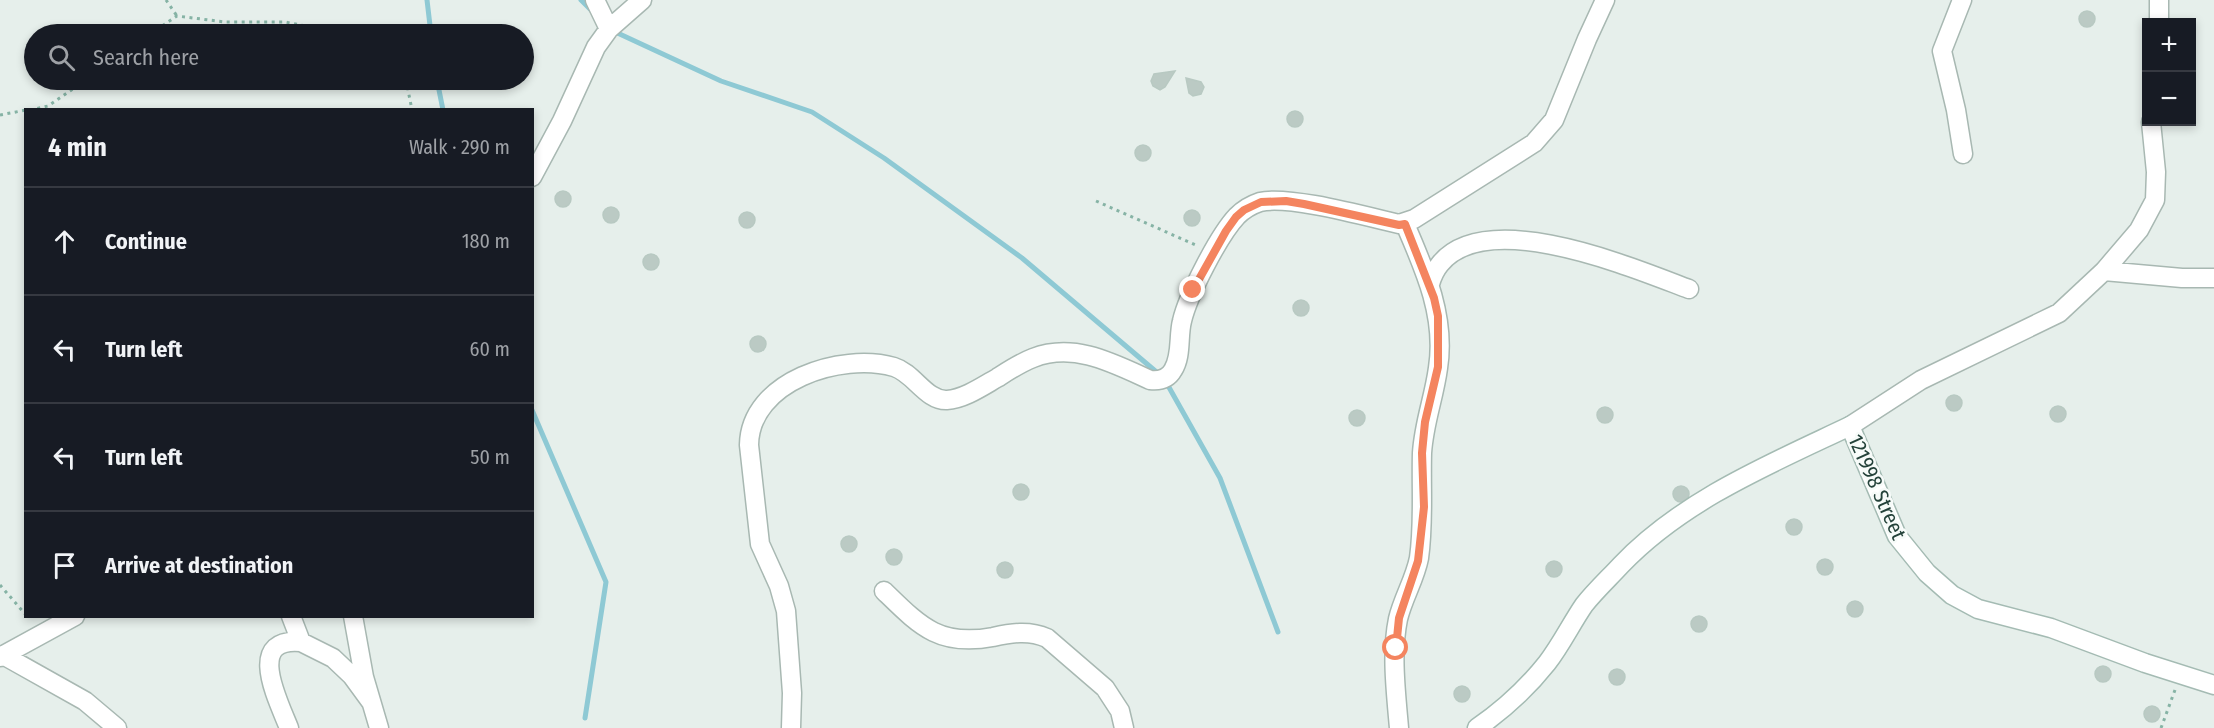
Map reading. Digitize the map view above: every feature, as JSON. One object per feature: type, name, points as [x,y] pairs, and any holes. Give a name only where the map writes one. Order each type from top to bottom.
[{"type":"street","points":[[595,0],[609,29]]},
{"type":"street","points":[[534,173],[596,47],[609,29],[642,0]]},
{"type":"street","points":[[791,728],[792,693],[786,611],[760,544],[749,430],[759,410],[779,390],[797,378],[815,371],[845,365],[872,364],[896,368],[912,377],[936,398],[950,400],[981,387],[1031,358],[1045,354],[1087,355],[1104,359],[1157,381],[1170,375],[1174,369],[1181,322],[1186,306],[1214,253],[1236,217],[1244,210],[1261,202],[1286,201],[1399,225],[1405,224],[1534,143],[1554,120],[1605,0]]},
{"type":"street","points":[[1962,0],[1942,51],[1956,110],[1963,154]]},
{"type":"street","points":[[2158,18],[2159,0]]},
{"type":"street","points":[[1850,426],[1921,380],[2059,313],[2104,270],[2139,230],[2155,200],[2156,172],[2151,126]]},
{"type":"street","points":[[1400,728],[1396,696],[1397,629],[1402,604],[1418,561],[1424,507],[1422,453],[1425,422],[1438,367],[1438,316],[1430,284],[1405,224]]},
{"type":"street","points":[[1430,284],[1440,263],[1459,249],[1480,242],[1508,240],[1544,243],[1594,256],[1689,289]]},
{"type":"street","points":[[2104,270],[2182,278],[2214,278]]},
{"type":"street","name":"121998 Street","points":[[1477,728],[1522,690],[1548,662],[1585,605],[1622,564],[1654,534],[1708,497],[1767,465],[1850,426],[1897,536],[1927,573],[1952,595],[1978,609],[2050,628],[2214,685]]},
{"type":"street","points":[[884,591],[916,621],[932,632],[952,639],[967,640],[1025,632],[1038,633],[1047,638],[1105,688],[1120,711],[1124,728]]},
{"type":"street","points":[[2,656],[71,618]]},
{"type":"street","points":[[292,618],[301,642]]},
{"type":"street","points":[[353,618],[364,677],[379,728]]},
{"type":"street","points":[[289,728],[270,674],[269,658],[271,652],[288,642],[301,642],[333,658],[352,676],[371,702]]},
{"type":"street","points":[[2,656],[85,701],[117,728]]},
{"type":"path","points":[[166,0],[177,16]]},
{"type":"path","points":[[165,24],[177,16],[225,22],[296,24]]},
{"type":"path","points":[[38,108],[48,106],[71,90]]},
{"type":"path","points":[[408,90],[412,108]]},
{"type":"path","points":[[0,115],[24,111]]},
{"type":"path","points":[[1096,201],[1214,253]]},
{"type":"path","points":[[0,585],[24,613]]},
{"type":"path","points":[[2160,728],[2181,675]]},
{"type":"building","points":[[2084,11],[2090,11],[2095,19],[2093,25],[2084,27],[2079,22],[2079,16]]},
{"type":"building","points":[[1175,71],[1165,87],[1160,90],[1153,86],[1151,81],[1154,74]]},
{"type":"building","points":[[1186,78],[1201,82],[1204,87],[1201,94],[1193,96],[1189,93]]},
{"type":"building","points":[[1292,111],[1298,111],[1303,119],[1301,125],[1292,127],[1287,122],[1287,116]]},
{"type":"building","points":[[1140,145],[1146,145],[1151,153],[1149,159],[1140,161],[1135,156],[1135,150]]},
{"type":"building","points":[[560,191],[566,191],[571,199],[569,205],[560,207],[555,202],[555,196]]},
{"type":"building","points":[[608,207],[614,207],[619,215],[617,221],[608,223],[603,218],[603,212]]},
{"type":"building","points":[[1189,210],[1195,210],[1200,218],[1198,224],[1189,226],[1184,221],[1184,215]]},
{"type":"building","points":[[744,212],[750,212],[755,220],[753,226],[744,228],[739,223],[739,217]]},
{"type":"building","points":[[648,254],[654,254],[659,262],[657,268],[648,270],[643,265],[643,259]]},
{"type":"building","points":[[1298,300],[1304,300],[1309,308],[1307,314],[1298,316],[1293,311],[1293,305]]},
{"type":"building","points":[[755,336],[761,336],[766,344],[764,350],[755,352],[750,347],[750,341]]},
{"type":"building","points":[[1951,395],[1957,395],[1962,403],[1960,409],[1951,411],[1946,406],[1946,400]]},
{"type":"building","points":[[2055,406],[2061,406],[2066,414],[2064,420],[2055,422],[2050,417],[2050,411]]},
{"type":"building","points":[[1602,407],[1608,407],[1613,415],[1611,421],[1602,423],[1597,418],[1597,412]]},
{"type":"building","points":[[1354,410],[1360,410],[1365,418],[1363,424],[1354,426],[1349,421],[1349,415]]},
{"type":"building","points":[[1018,484],[1024,484],[1029,492],[1027,498],[1018,500],[1013,495],[1013,489]]},
{"type":"building","points":[[1681,486],[1687,488],[1689,494],[1687,500],[1681,502],[1675,500],[1673,494],[1675,488]]},
{"type":"building","points":[[1791,519],[1797,519],[1802,527],[1800,533],[1791,535],[1786,530],[1786,524]]},
{"type":"building","points":[[846,536],[852,536],[857,544],[855,550],[846,552],[841,547],[841,541]]},
{"type":"building","points":[[891,549],[897,549],[902,557],[900,563],[891,565],[886,560],[886,554]]},
{"type":"building","points":[[1822,559],[1828,559],[1833,567],[1831,573],[1822,575],[1817,570],[1817,564]]},
{"type":"building","points":[[1551,561],[1557,561],[1562,569],[1560,575],[1551,577],[1546,572],[1546,566]]},
{"type":"building","points":[[1002,562],[1008,562],[1013,570],[1011,576],[1002,578],[997,573],[997,567]]},
{"type":"building","points":[[1852,601],[1858,601],[1863,609],[1861,615],[1852,617],[1847,612],[1847,606]]},
{"type":"building","points":[[1696,616],[1702,616],[1707,624],[1705,630],[1696,632],[1691,627],[1691,621]]},
{"type":"building","points":[[2100,666],[2106,666],[2111,674],[2109,680],[2100,682],[2095,677],[2095,671]]},
{"type":"building","points":[[1614,669],[1620,669],[1625,677],[1623,683],[1614,685],[1609,680],[1609,674]]},
{"type":"building","points":[[1459,686],[1465,686],[1470,694],[1468,700],[1459,702],[1454,697],[1454,691]]},
{"type":"building","points":[[2149,706],[2155,706],[2160,714],[2158,720],[2149,722],[2144,717],[2144,711]]},
{"type":"waterway","points":[[427,0],[430,24]]},
{"type":"waterway","points":[[581,0],[592,11]]},
{"type":"waterway","points":[[611,30],[721,81],[812,112],[884,158],[1022,258],[1160,375]]},
{"type":"waterway","points":[[439,90],[443,108]]},
{"type":"waterway","points":[[1166,382],[1220,478],[1278,632]]},
{"type":"waterway","points":[[534,415],[606,582],[585,718]]},
{"type":"route","points":[[1193,290],[1226,231],[1236,217],[1251,205],[1261,202],[1286,201],[1399,225],[1405,224],[1434,298],[1439,337],[1438,367],[1425,422],[1422,453],[1424,507],[1418,561],[1402,604],[1396,648]]}]
